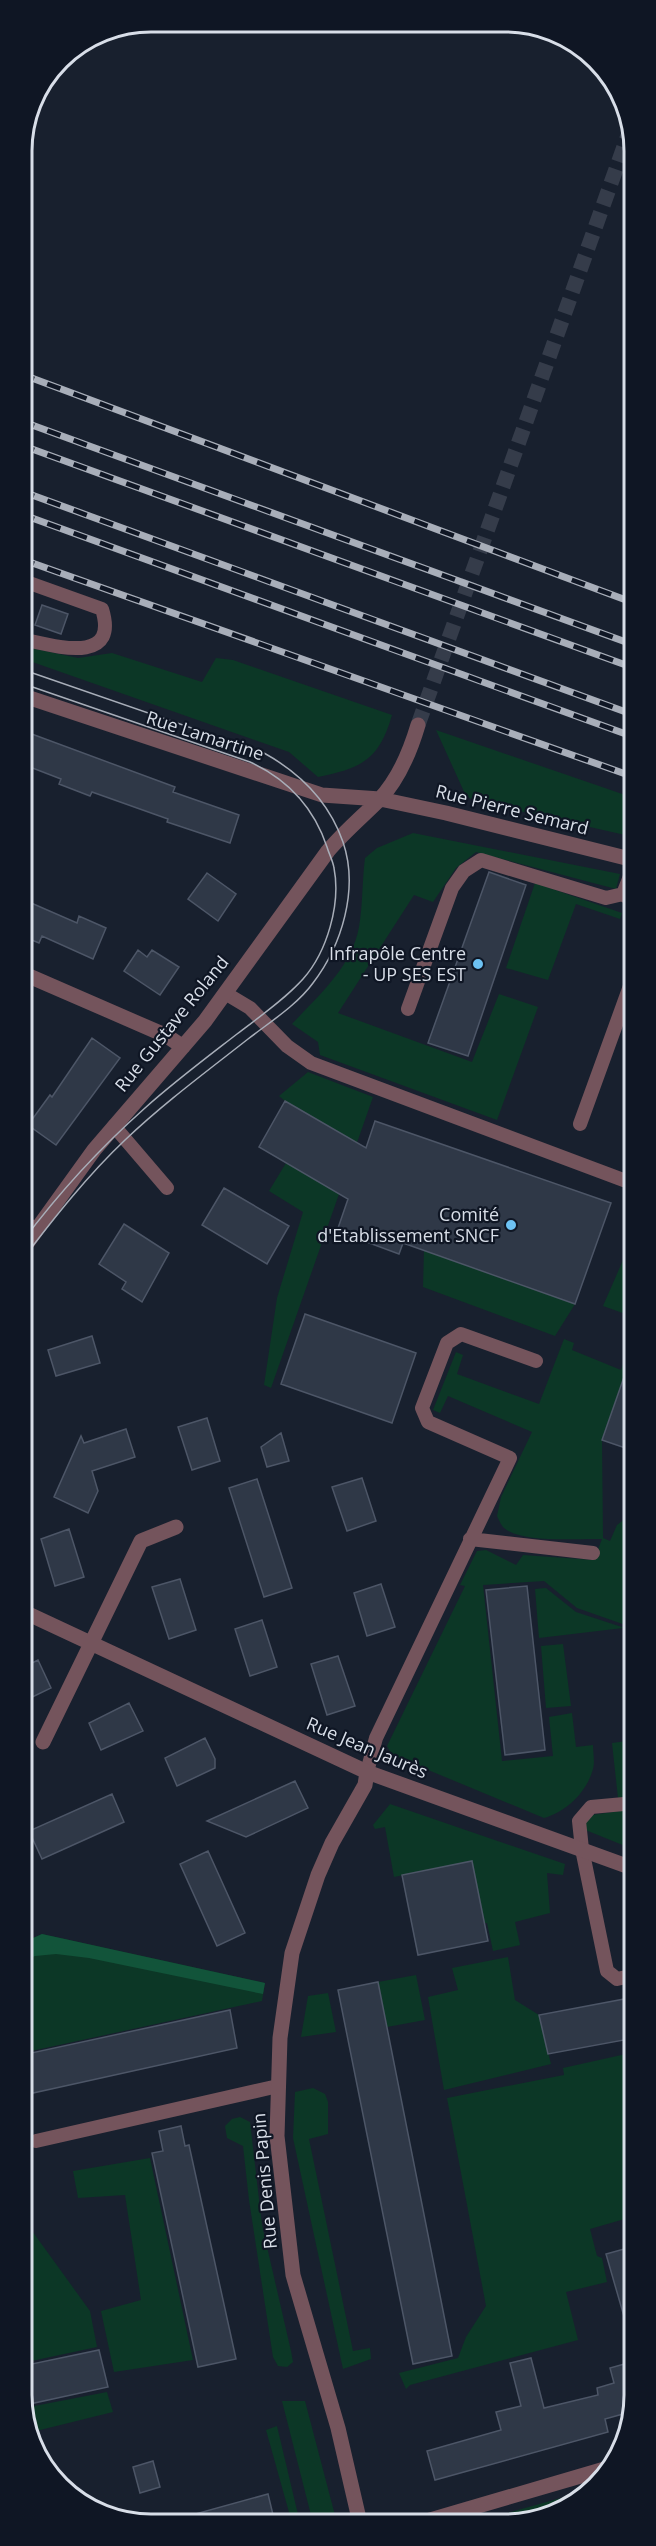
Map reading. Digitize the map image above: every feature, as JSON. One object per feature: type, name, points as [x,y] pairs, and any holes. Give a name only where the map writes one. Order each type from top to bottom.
[{"type":"street","name":"Rue Lamartine","points":[[32,699],[322,795],[380,799]]},
{"type":"street","name":"Rue Gustave Roland","points":[[32,1236],[114,1126],[183,1047],[225,993],[315,867],[341,835],[380,799],[404,765],[418,725]]},
{"type":"street","name":"Rue Pierre Semard","points":[[380,799],[624,858]]},
{"type":"street","points":[[32,977],[167,1036],[183,1047]]},
{"type":"street","points":[[43,1742],[141,1541],[176,1527]]},
{"type":"street","name":"Rue Jean Jaurès","points":[[32,1616],[367,1772],[624,1865]]},
{"type":"street","name":"Rue Denis Papin","points":[[358,2514],[338,2428],[293,2275],[277,2136],[280,2038],[292,1953],[318,1875],[332,1842],[365,1785],[367,1772]]},
{"type":"street","points":[[451,2514],[597,2471]]},
{"type":"lane","points":[[32,584],[102,609],[107,624],[102,638],[94,645],[77,649],[32,641]]},
{"type":"lane","points":[[408,1009],[452,888],[464,871],[481,860],[606,898],[624,898]]},
{"type":"lane","points":[[225,993],[250,1008],[287,1046],[311,1063],[624,1180]]},
{"type":"lane","points":[[580,1124],[624,1003]]},
{"type":"lane","points":[[114,1126],[167,1188]]},
{"type":"lane","points":[[32,1227],[37,1229]]},
{"type":"lane","points":[[367,1772],[376,1738],[510,1458],[428,1422],[422,1408],[447,1343],[462,1334],[536,1361]]},
{"type":"lane","points":[[470,1539],[593,1552]]},
{"type":"lane","points":[[624,1804],[591,1807],[579,1821],[582,1849],[607,1971],[616,1979],[624,1977]]},
{"type":"lane","points":[[36,2141],[278,2086]]},
{"type":"green space","points":[[32,648],[78,658],[112,653],[202,682],[216,658],[233,660],[392,715],[387,730],[374,752],[367,760],[346,770],[318,777],[289,752],[32,662]]},
{"type":"green space","points":[[436,730],[624,795],[624,835],[475,801],[466,796]]},
{"type":"green space","points":[[413,833],[620,874],[616,889],[476,852],[456,868],[433,902],[414,895],[338,1013],[472,1062],[499,994],[538,1007],[497,1120],[320,1055],[318,1042],[292,1024],[333,980],[355,942],[359,927],[365,858],[377,848]]},
{"type":"green space","points":[[535,883],[622,913],[620,919],[576,904],[548,980],[506,968]]},
{"type":"green space","points":[[308,1072],[373,1097],[271,1388],[264,1385],[277,1298],[303,1212],[269,1191],[286,1163],[317,1181],[285,1101],[279,1096]]},
{"type":"green space","points":[[424,1250],[575,1304],[555,1336],[423,1287]]},
{"type":"green space","points":[[624,1258],[624,1313],[603,1306]]},
{"type":"green space","points":[[564,1339],[574,1343],[572,1350],[621,1370],[624,1361],[624,1375],[602,1440],[603,1538],[610,1541],[617,1525],[624,1520],[624,1624],[577,1608],[544,1581],[483,1585],[502,1761],[553,1756],[549,1717],[572,1713],[576,1747],[593,1745],[594,1766],[586,1786],[568,1806],[544,1818],[392,1755],[387,1746],[465,1586],[460,1585],[477,1551],[486,1550],[516,1565],[523,1555],[594,1560],[602,1539],[537,1538],[512,1533],[504,1528],[497,1516],[501,1497],[532,1432],[448,1396],[440,1413],[433,1410],[456,1352],[463,1355],[457,1374],[539,1404]]},
{"type":"green space","points":[[546,1588],[576,1612],[624,1628],[624,1637],[623,1628],[539,1638],[535,1589]]},
{"type":"green space","points":[[563,1644],[571,1706],[546,1708],[541,1646]]},
{"type":"green space","points":[[624,1741],[624,1797],[618,1798],[612,1743]]},
{"type":"green space","points":[[390,1804],[565,1864],[563,1875],[547,1873],[550,1913],[515,1922],[520,1945],[493,1951],[487,1923],[484,1923],[472,1861],[394,1877],[385,1827],[375,1829],[373,1825]]},
{"type":"green space","points":[[624,1810],[624,1846],[583,1829],[583,1821],[592,1815]]},
{"type":"green space","points":[[42,1934],[265,1983],[262,2001],[32,2051],[32,1938]]},
{"type":"green space","points":[[42,1934],[265,1983],[263,1994],[89,1958],[56,1954],[32,1957],[32,1938]]},
{"type":"green space","points":[[508,1957],[515,2000],[539,2015],[551,2064],[444,2090],[428,1997],[458,1990],[452,1968]]},
{"type":"green space","points":[[416,1975],[425,2020],[387,2027],[378,1982]]},
{"type":"green space","points":[[328,1993],[336,2032],[301,2037],[308,1996]]},
{"type":"green space","points":[[624,2054],[624,2219],[590,2229],[597,2256],[602,2258],[607,2282],[566,2292],[578,2340],[410,2385],[406,2389],[399,2373],[458,2358],[466,2337],[486,2306],[447,2098],[564,2075],[563,2068]]},
{"type":"green space","points":[[313,2088],[325,2094],[328,2102],[328,2134],[309,2139],[353,2351],[370,2348],[371,2359],[343,2369],[293,2138],[295,2092]]},
{"type":"green space","points":[[240,2117],[250,2122],[262,2225],[293,2362],[287,2367],[278,2366],[273,2357],[243,2146],[227,2138],[225,2126],[232,2119]]},
{"type":"green space","points":[[150,2158],[193,2360],[114,2372],[101,2311],[141,2300],[125,2195],[78,2198],[73,2171]]},
{"type":"green space","points":[[32,2231],[90,2311],[97,2347],[32,2361]]},
{"type":"green space","points":[[107,2392],[113,2412],[37,2431],[33,2406]]},
{"type":"green space","points":[[282,2401],[305,2401],[335,2514],[311,2514]]},
{"type":"green space","points":[[277,2426],[298,2514],[289,2514],[266,2430]]},
{"type":"green space","points":[[572,2495],[544,2508],[504,2514]]},
{"type":"building","points":[[42,605],[68,614],[61,634],[35,625]]},
{"type":"building","points":[[32,734],[175,787],[173,792],[239,815],[230,843],[167,822],[168,819],[92,792],[90,796],[59,784],[61,779],[32,768]]},
{"type":"building","name":"Infrapôle Centre - UP SES EST","points":[[489,872],[526,885],[468,1056],[428,1043]]},
{"type":"building","points":[[207,873],[236,894],[218,921],[188,899]]},
{"type":"building","points":[[32,903],[77,923],[79,916],[106,928],[93,959],[42,936],[39,943],[32,940]]},
{"type":"building","points":[[138,950],[147,957],[152,950],[179,967],[160,995],[124,971]]},
{"type":"building","points":[[92,1038],[120,1058],[56,1145],[32,1128],[32,1120],[50,1095],[52,1097]]},
{"type":"building","points":[[285,1101],[366,1148],[375,1121],[611,1203],[575,1304],[403,1243],[399,1254],[337,1231],[348,1199],[259,1147]]},
{"type":"building","points":[[224,1188],[289,1226],[267,1264],[202,1225]]},
{"type":"building","points":[[124,1224],[169,1253],[142,1302],[122,1289],[126,1282],[99,1264]]},
{"type":"building","points":[[305,1314],[416,1353],[392,1423],[281,1384]]},
{"type":"building","points":[[92,1336],[100,1363],[56,1376],[48,1350]]},
{"type":"building","points":[[624,1377],[624,1448],[602,1440]]},
{"type":"building","points":[[207,1418],[220,1461],[192,1470],[178,1427]]},
{"type":"building","points":[[126,1429],[135,1457],[92,1471],[98,1491],[88,1513],[54,1497],[81,1436],[84,1443]]},
{"type":"building","points":[[281,1433],[289,1461],[267,1467],[261,1447]]},
{"type":"building","points":[[362,1478],[376,1521],[347,1531],[332,1487]]},
{"type":"building","points":[[257,1479],[292,1588],[264,1597],[229,1488]]},
{"type":"building","points":[[69,1529],[84,1577],[55,1586],[41,1539]]},
{"type":"building","points":[[180,1579],[196,1630],[169,1639],[152,1587]]},
{"type":"building","points":[[381,1584],[395,1627],[367,1636],[354,1593]]},
{"type":"building","points":[[527,1586],[545,1750],[505,1755],[486,1590]]},
{"type":"building","points":[[262,1620],[277,1667],[250,1676],[235,1629]]},
{"type":"building","points":[[338,1656],[355,1706],[327,1715],[311,1664]]},
{"type":"building","points":[[38,1660],[51,1688],[32,1697],[32,1663]]},
{"type":"building","points":[[129,1703],[143,1731],[101,1750],[89,1723]]},
{"type":"building","points":[[205,1738],[215,1759],[215,1768],[177,1786],[165,1758]]},
{"type":"building","points":[[295,1781],[308,1808],[246,1837],[207,1821]]},
{"type":"building","points":[[112,1794],[124,1822],[42,1859],[32,1837],[32,1830]]},
{"type":"building","points":[[208,1851],[245,1933],[217,1946],[180,1864]]},
{"type":"building","points":[[472,1861],[488,1941],[418,1955],[402,1875]]},
{"type":"building","points":[[378,1982],[452,2356],[413,2364],[338,1990]]},
{"type":"building","points":[[624,1999],[624,2040],[548,2054],[539,2015]]},
{"type":"building","points":[[230,2010],[237,2048],[32,2093],[32,2053]]},
{"type":"building","points":[[181,2126],[185,2146],[189,2145],[236,2359],[198,2367],[152,2153],[163,2151],[159,2131]]},
{"type":"building","points":[[624,2249],[624,2317],[606,2254]]},
{"type":"building","points":[[99,2350],[108,2387],[32,2403],[32,2364]]},
{"type":"building","points":[[531,2358],[544,2408],[598,2395],[597,2388],[614,2383],[610,2368],[624,2364],[622,2414],[605,2419],[608,2432],[435,2480],[427,2451],[501,2430],[496,2412],[521,2406],[510,2363]]},
{"type":"building","points":[[153,2461],[160,2487],[140,2493],[133,2467]]},
{"type":"building","points":[[268,2494],[273,2514],[195,2514]]},
{"type":"tunnel","points":[[418,725],[624,147]]},
{"type":"tram line","points":[[32,673],[264,753],[277,761],[301,779],[330,814],[343,842],[349,879],[345,916],[339,934],[332,952],[307,991],[283,1013],[140,1126],[84,1183],[32,1247]]},
{"type":"tram line","points":[[32,687],[250,762],[276,777],[298,796],[315,820],[333,863],[336,882],[334,912],[325,942],[312,968],[296,987],[179,1079],[128,1123],[80,1172],[32,1229]]},
{"type":"railway","points":[[32,378],[624,599]]},
{"type":"railway","points":[[32,425],[624,641]]},
{"type":"railway","points":[[32,449],[624,664]]},
{"type":"railway","points":[[32,495],[624,711]]},
{"type":"railway","points":[[32,518],[624,733]]},
{"type":"railway","points":[[32,563],[624,773]]},
{"type":"place","name":"Infrapôle Centre - UP SES EST","points":[[478,964]]},
{"type":"place","name":"Comité d'Etablissement SNCF","points":[[511,1225]]}]
